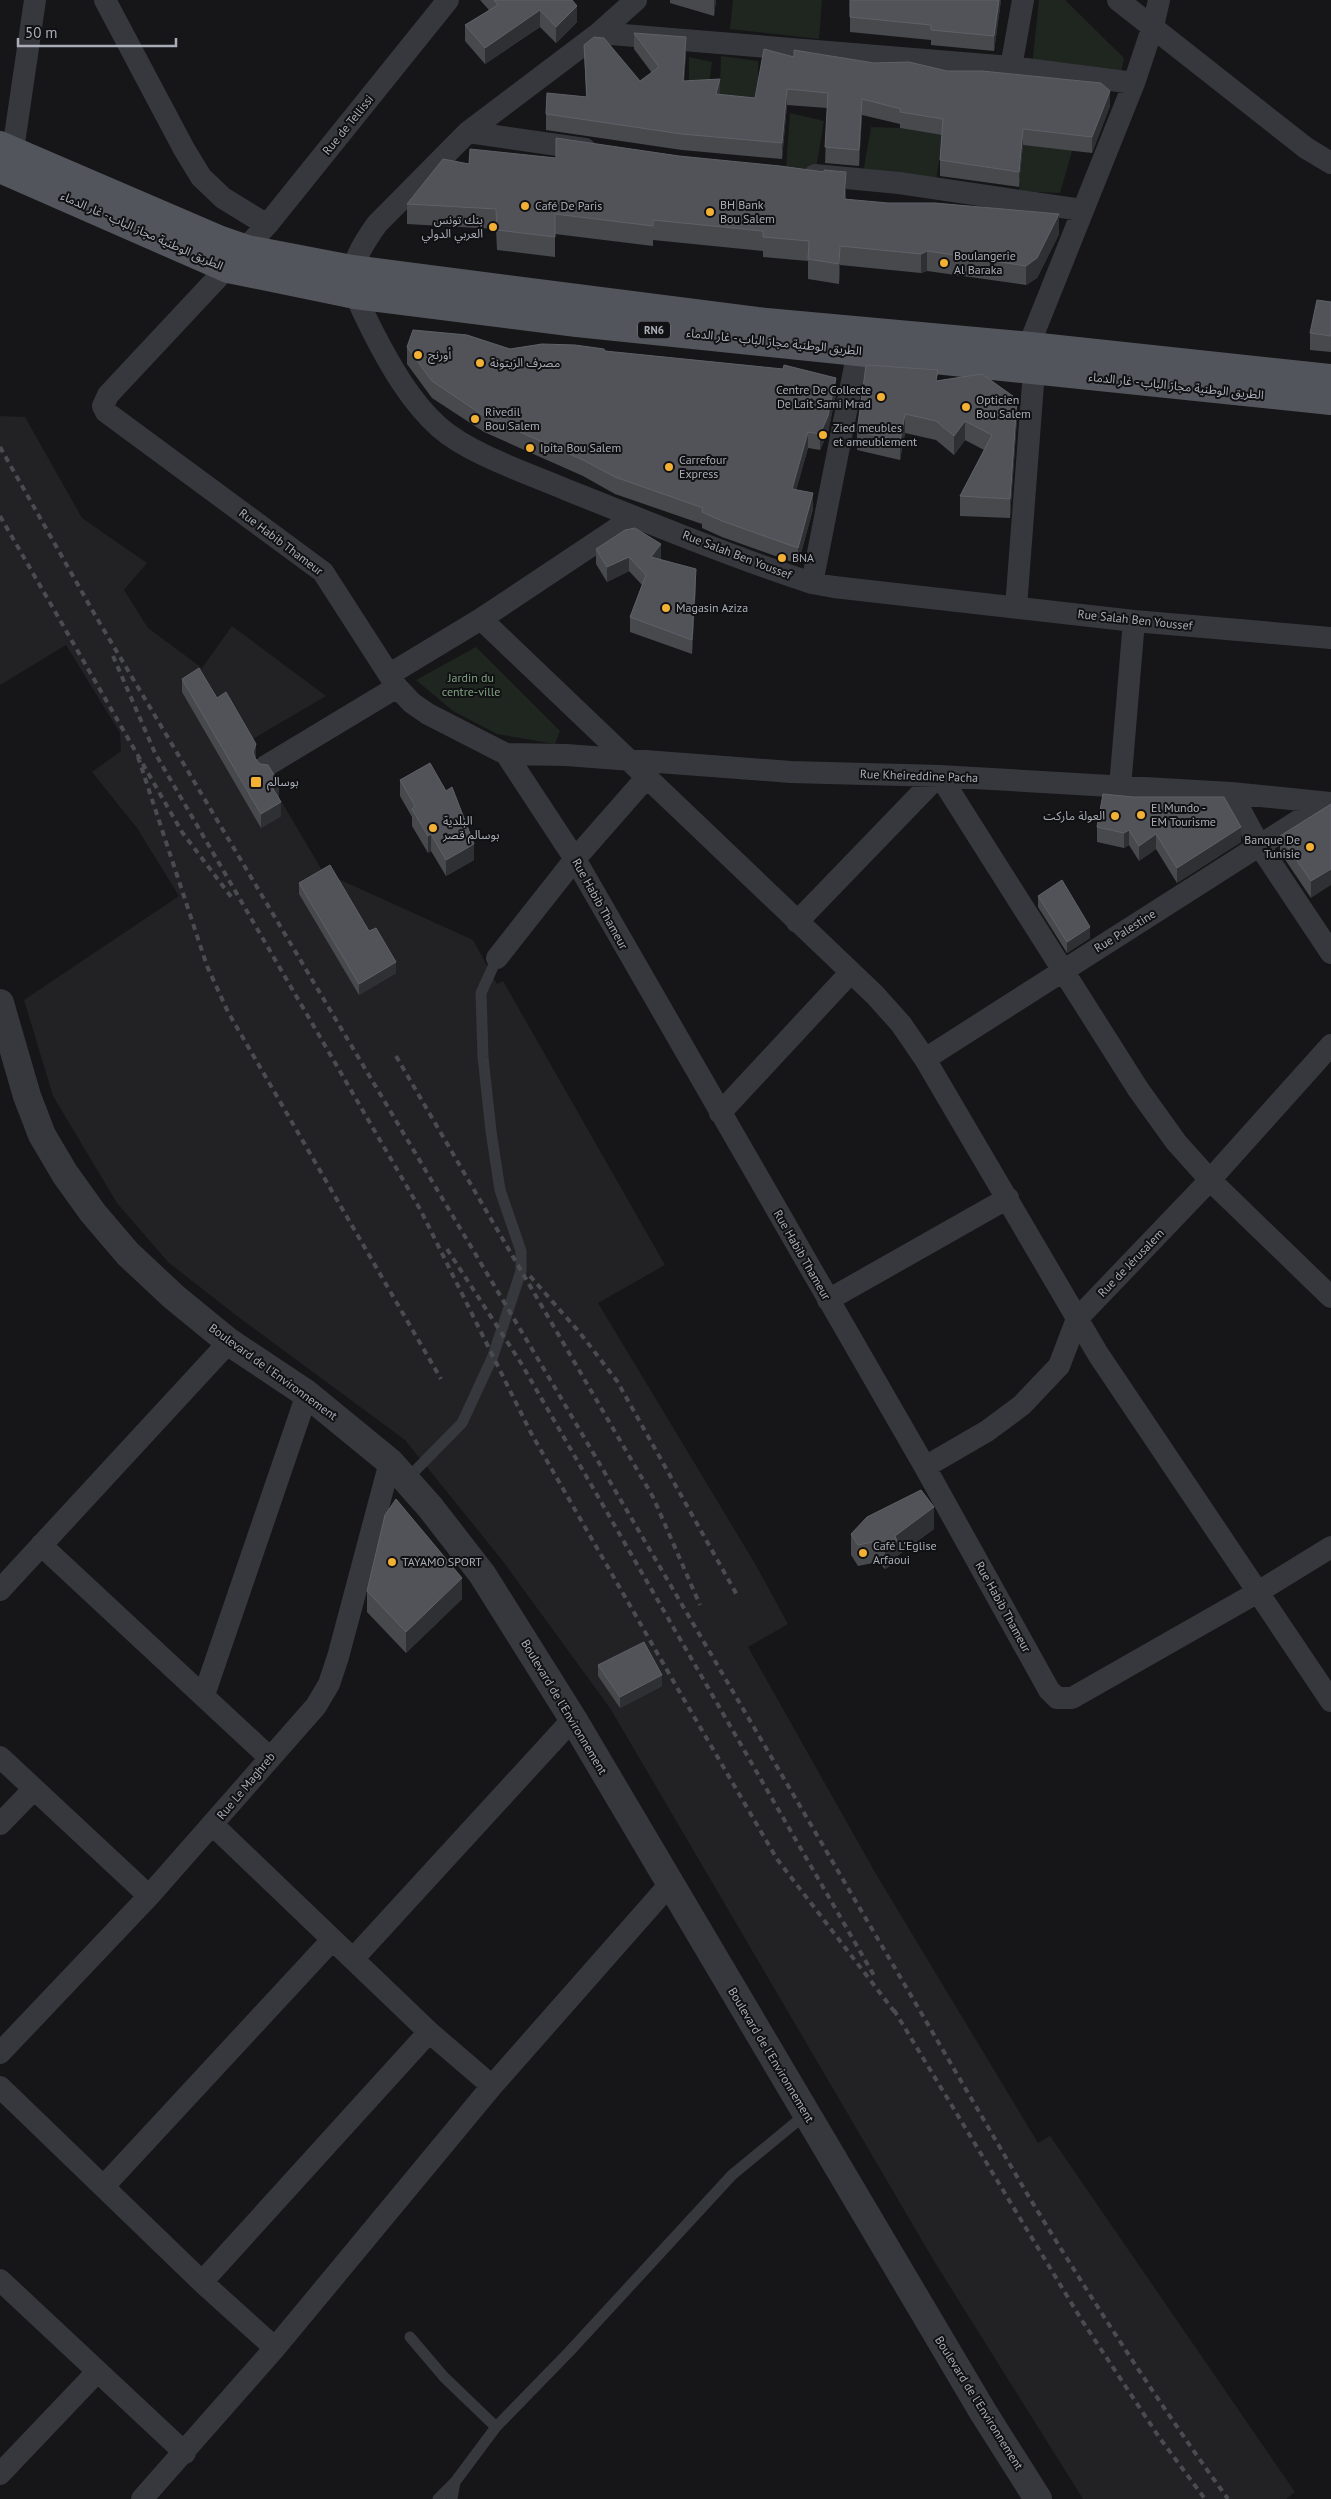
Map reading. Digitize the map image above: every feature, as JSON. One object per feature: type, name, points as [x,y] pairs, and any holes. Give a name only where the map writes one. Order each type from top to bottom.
[{"type":"main road","name":"الطريق الوطنية مجاز الباب - غار الدماء","points":[[4,155],[221,240],[354,282]]},
{"type":"main road","name":"الطريق الوطنية مجاز الباب - غار الدماء","points":[[4,155],[228,269],[354,282],[580,310],[858,351],[1032,359],[1331,378]]},
{"type":"main road","name":"الطريق الوطنية مجاز الباب - غار الدماء","points":[[580,310],[758,321],[1331,402]]},
{"type":"street","points":[[4,155],[35,0]]},
{"type":"street","points":[[104,0],[201,177],[223,198],[268,225]]},
{"type":"street","name":"Rue de Tellissi","points":[[228,269],[268,225],[448,0]]},
{"type":"street","points":[[354,282],[366,239],[377,224],[468,132],[599,33],[636,0]]},
{"type":"street","points":[[1011,67],[1023,0]]},
{"type":"street","points":[[1118,0],[1306,148],[1331,163]]},
{"type":"street","points":[[1016,607],[1032,359],[1039,317],[1134,83],[1153,26],[1159,0]]},
{"type":"street","points":[[599,33],[1011,67],[1134,83]]},
{"type":"street","points":[[468,132],[603,152]]},
{"type":"street","points":[[789,173],[899,183],[1082,210]]},
{"type":"street","name":"Rue Habib Thameur","points":[[228,269],[108,395],[104,406],[111,418],[323,572],[393,680],[412,703],[428,714],[506,754],[575,859],[925,1467],[1049,1690],[1057,1698],[1072,1698],[1258,1592]]},
{"type":"street","name":"Rue Salah Ben Youssef","points":[[354,282],[391,365],[413,398],[439,427],[468,446],[534,476],[634,517],[812,583],[1134,621],[1331,638]]},
{"type":"street","points":[[812,583],[858,351]]},
{"type":"street","points":[[266,766],[634,517]]},
{"type":"street","points":[[481,619],[875,995],[901,1024],[925,1059],[1008,1198],[1098,1354],[1331,1701]]},
{"type":"street","points":[[1120,787],[1134,621]]},
{"type":"street","name":"Rue Kheireddine Pacha","points":[[506,754],[566,755],[791,772],[939,776],[1231,793],[1329,803]]},
{"type":"street","points":[[797,922],[939,776],[1138,1089],[1176,1142],[1210,1180],[1331,1297]]},
{"type":"street","points":[[497,958],[575,859],[646,778]]},
{"type":"street","points":[[1231,793],[1259,845],[1331,954]]},
{"type":"street","name":"Rue Palestine","points":[[925,1059],[1259,845],[1329,803]]},
{"type":"street","points":[[720,1113],[851,972]]},
{"type":"street","name":"Boulevard de l'Environnement","points":[[0,1003],[27,1096],[42,1135],[65,1174],[93,1213],[128,1254],[174,1296],[229,1342],[307,1394],[398,1471],[482,1574],[573,1719],[983,2412],[1038,2499]]},
{"type":"street","name":"Rue de Jérusalem","points":[[925,1467],[987,1431],[1022,1405],[1059,1366],[1077,1319],[1210,1180],[1331,1045]]},
{"type":"street","points":[[828,1300],[1008,1198]]},
{"type":"street","points":[[0,1590],[229,1342]]},
{"type":"street","points":[[204,1695],[307,1394]]},
{"type":"street","name":"Rue Le Maghreb","points":[[0,2053],[149,1896],[316,1706],[329,1684],[398,1471]]},
{"type":"street","points":[[41,1545],[270,1758]]},
{"type":"street","points":[[1258,1592],[1331,1547]]},
{"type":"street","points":[[353,1959],[573,1719]]},
{"type":"street","points":[[0,1757],[149,1896]]},
{"type":"street","points":[[0,1824],[34,1790]]},
{"type":"street","points":[[213,1825],[429,2032],[492,2086]]},
{"type":"street","points":[[142,2499],[185,2453],[275,2348],[492,2086],[670,1884]]},
{"type":"street","points":[[104,2186],[332,1940]]},
{"type":"street","points":[[202,2282],[429,2032]]},
{"type":"street","points":[[0,2087],[202,2282],[275,2348]]},
{"type":"street","points":[[0,2280],[185,2453]]},
{"type":"street","points":[[0,2474],[98,2372]]},
{"type":"lane","points":[[398,1471],[462,1422],[499,1341],[521,1271],[521,1252],[500,1190],[483,1057],[481,993],[497,958]]},
{"type":"lane","points":[[438,2499],[455,2482],[496,2427],[569,2352],[732,2175],[806,2114]]},
{"type":"lane","points":[[410,2337],[444,2377],[496,2427]]},
{"type":"lane","points":[[452,2499],[455,2482]]},
{"type":"shaded area","points":[[0,416],[25,417],[82,518],[147,563],[124,590],[148,628],[202,668],[232,626],[326,696],[239,747],[256,758],[323,872],[473,940],[497,984],[503,981],[665,1265],[598,1303],[754,1562],[788,1624],[748,1647],[876,1874],[1038,2143],[1050,2136],[1295,2492],[1286,2499],[1083,2499],[934,2261],[610,1708],[502,1560],[405,1440],[237,1316],[168,1262],[117,1203],[53,1096],[24,1000],[179,896],[137,828],[92,772],[121,751],[120,733],[66,645],[0,685]]},
{"type":"green space","points":[[733,0],[822,0],[819,39],[730,29]]},
{"type":"green space","points":[[1039,0],[1065,0],[1124,58],[1121,73],[1032,66]]},
{"type":"green space","points":[[721,56],[758,61],[758,101],[719,110]]},
{"type":"green space","points":[[689,57],[712,62],[708,92],[689,93]]},
{"type":"green space","points":[[790,113],[824,121],[816,169],[786,169]]},
{"type":"green space","points":[[871,127],[900,128],[943,135],[936,181],[863,173]]},
{"type":"green space","points":[[1023,145],[1073,148],[1060,193],[1019,191]]},
{"type":"green space","name":"Jardin du centre-ville","points":[[476,647],[560,731],[555,744],[497,734],[453,711],[416,680]]},
{"type":"building","points":[[494,0],[572,0],[577,6],[556,27],[540,10],[485,48],[465,25],[498,5]]},
{"type":"building","points":[[850,0],[999,0],[994,36],[931,30],[931,25],[850,17]]},
{"type":"building","points":[[634,33],[686,37],[683,81],[720,79],[716,94],[755,98],[764,49],[794,57],[794,50],[874,63],[909,62],[947,71],[982,71],[1101,83],[1110,91],[1092,137],[1023,129],[1019,172],[940,160],[943,119],[900,112],[901,109],[862,99],[859,150],[825,147],[828,93],[787,89],[782,143],[682,134],[546,114],[547,93],[587,97],[584,45],[594,37],[604,38],[640,81],[659,67]]},
{"type":"building","points":[[556,138],[679,156],[824,172],[824,170],[846,172],[844,199],[888,203],[935,203],[1059,214],[1037,258],[1026,266],[927,251],[921,254],[840,246],[839,264],[808,259],[809,241],[763,237],[763,231],[653,220],[653,226],[555,214],[555,237],[497,230],[496,209],[407,204],[443,159],[469,164],[470,149],[556,158]]},
{"type":"building","points":[[1317,300],[1331,302],[1331,336],[1310,333]]},
{"type":"building","points":[[413,330],[467,335],[510,349],[542,344],[575,345],[604,349],[605,351],[783,369],[784,365],[836,378],[828,416],[820,434],[808,432],[792,489],[813,493],[798,548],[722,521],[702,512],[703,508],[615,477],[583,460],[484,416],[432,381],[407,347]]},
{"type":"building","points":[[866,365],[938,370],[936,381],[982,374],[1017,399],[1010,499],[960,496],[992,435],[965,421],[954,436],[936,421],[905,414],[900,441],[857,431]]},
{"type":"building","points":[[635,528],[661,544],[651,557],[696,569],[692,640],[630,617],[646,575],[629,557],[607,567],[596,549],[625,530]]},
{"type":"building","points":[[199,668],[217,698],[226,692],[256,744],[253,752],[255,758],[260,764],[268,765],[279,783],[272,787],[281,802],[261,814],[182,679]]},
{"type":"building","points":[[430,763],[446,791],[452,787],[474,844],[446,860],[431,834],[428,836],[412,809],[415,806],[400,780]]},
{"type":"building","points":[[1103,794],[1133,797],[1224,797],[1241,827],[1177,868],[1156,834],[1139,846],[1129,830],[1124,833],[1097,827]]},
{"type":"building","points":[[1331,804],[1331,869],[1311,881],[1280,836]]},
{"type":"building","points":[[330,865],[369,931],[376,928],[396,962],[359,984],[299,883]]},
{"type":"building","points":[[1062,880],[1090,927],[1067,942],[1038,896]]},
{"type":"building","points":[[921,1490],[934,1507],[895,1536],[897,1541],[885,1548],[878,1541],[858,1545],[851,1534],[867,1517]]},
{"type":"building","points":[[396,1499],[462,1578],[406,1632],[367,1591],[385,1515]]},
{"type":"building","points":[[644,1642],[662,1675],[620,1697],[598,1665]]},
{"type":"railway","points":[[0,447],[95,615],[551,1381],[1029,2197],[1126,2350],[1228,2499]]},
{"type":"railway","points":[[0,516],[182,832],[232,898]]},
{"type":"railway","points":[[113,656],[155,753],[420,1209],[531,1433],[675,1684],[777,1859],[897,2015]]},
{"type":"railway","points":[[138,757],[207,966],[228,1012],[441,1379]]},
{"type":"railway","points":[[396,1056],[653,1497],[700,1605]]},
{"type":"railway","points":[[447,1249],[521,1363],[876,1979]]},
{"type":"railway","points":[[530,1276],[580,1333],[617,1381],[737,1595]]},
{"type":"railway","points":[[894,2010],[1081,2319],[1159,2437],[1205,2499]]},
{"type":"place","name":"Café De Paris","points":[[525,206]]},
{"type":"place","name":"BH Bank Bou Salem","points":[[710,212]]},
{"type":"place","name":"بنك تونس العربي الدولي","points":[[493,227]]},
{"type":"place","name":"Boulangerie Al Baraka","points":[[944,263]]},
{"type":"place","name":"أورنج","points":[[418,355]]},
{"type":"place","name":"مصرف الزيتونة","points":[[480,363]]},
{"type":"place","name":"Centre De Collecte De Lait Sami Mrad","points":[[881,397]]},
{"type":"place","name":"Opticien Bou Salem","points":[[966,407]]},
{"type":"place","name":"Rivedil Bou Salem","points":[[475,419]]},
{"type":"place","name":"Zied meubles et ameublement","points":[[823,435]]},
{"type":"place","name":"Ipita Bou Salem","points":[[530,448]]},
{"type":"place","name":"Carrefour Express","points":[[669,467]]},
{"type":"place","name":"BNA","points":[[782,558]]},
{"type":"place","name":"Magasin Aziza","points":[[666,608]]},
{"type":"place","name":"بوسالم","points":[[256,782]]},
{"type":"place","name":"El Mundo - EM Tourisme","points":[[1141,815]]},
{"type":"place","name":"العولة ماركت","points":[[1115,816]]},
{"type":"place","name":"البلدية بوسالم قصر","points":[[433,828]]},
{"type":"place","name":"Banque De Tunisie","points":[[1310,847]]},
{"type":"place","name":"Café L'Eglise Arfaoui","points":[[863,1553]]},
{"type":"place","name":"TAYAMO SPORT","points":[[392,1562]]}]
